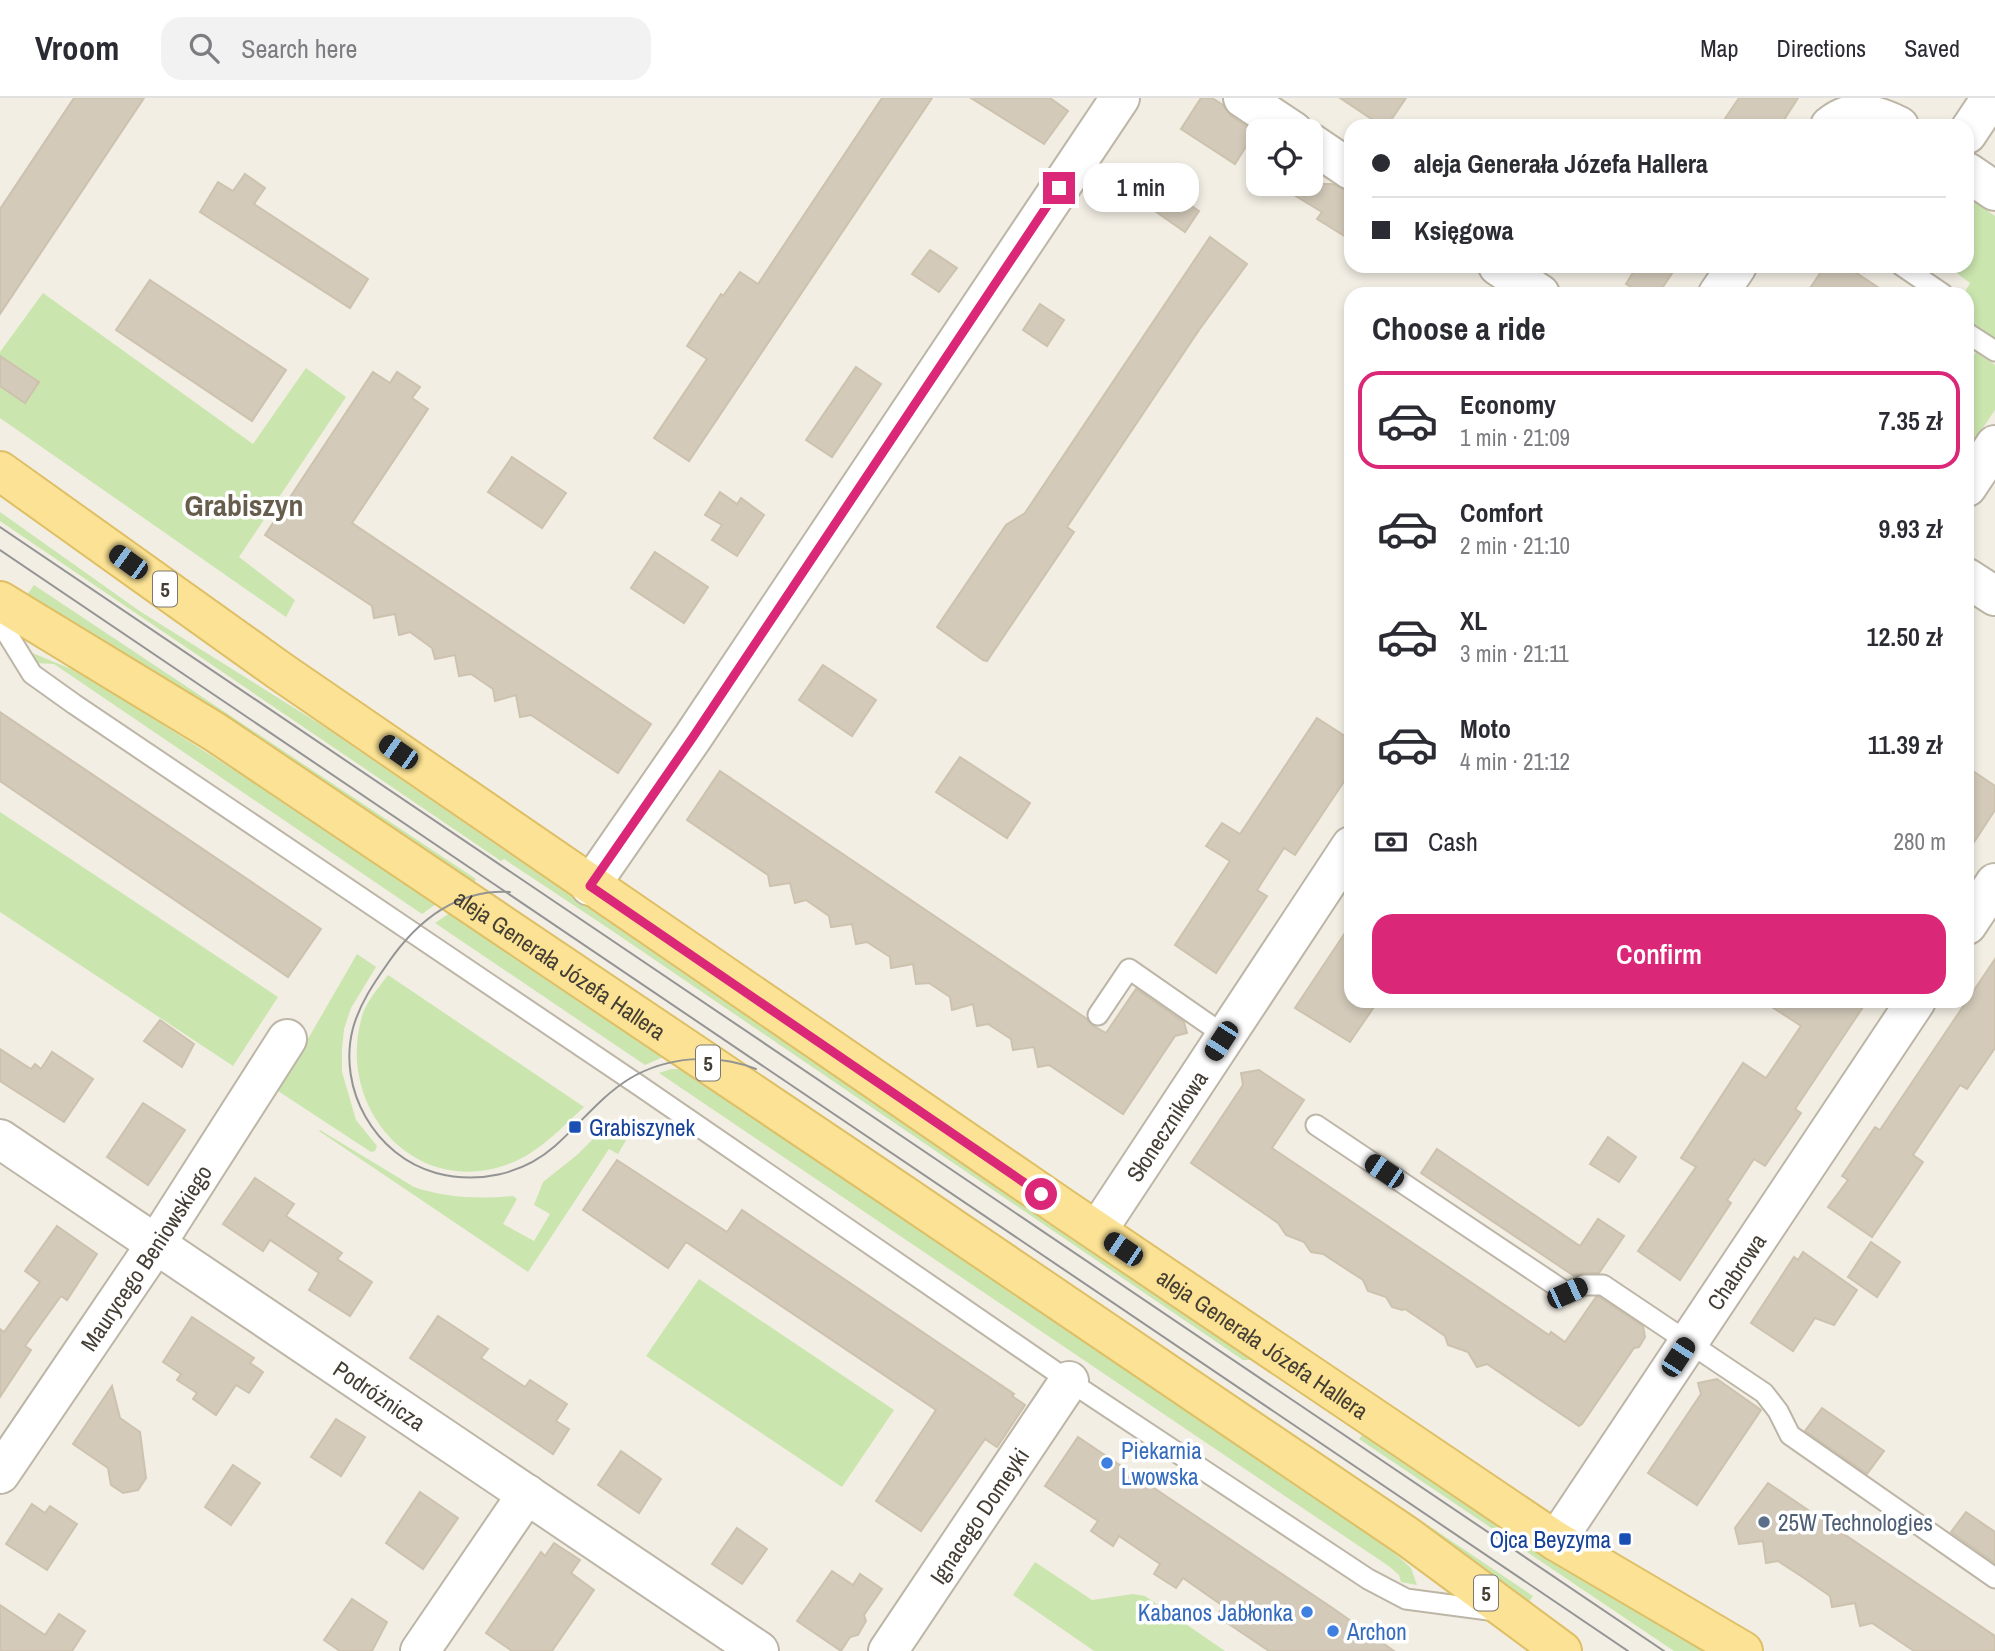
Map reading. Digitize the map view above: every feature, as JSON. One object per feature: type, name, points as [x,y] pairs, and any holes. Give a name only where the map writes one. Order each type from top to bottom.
[{"type":"main road","name":"aleja Generała Józefa Hallera","points":[[0,471],[280,671],[590,886],[1097,1231],[1556,1541],[1742,1651]]},
{"type":"main road","name":"aleja Generała Józefa Hallera","points":[[0,601],[215,732],[1340,1490],[1562,1651]]},
{"type":"street","points":[[590,886],[693,737],[1120,98]]},
{"type":"street","points":[[1242,98],[1285,119]]},
{"type":"street","points":[[1974,124],[1991,98]]},
{"type":"street","points":[[1838,119],[1865,113],[1885,119]]},
{"type":"street","points":[[1323,147],[1344,164]]},
{"type":"street","points":[[1974,177],[1995,191]]},
{"type":"street","points":[[1508,273],[1530,287]]},
{"type":"street","points":[[1974,476],[1995,445]]},
{"type":"street","points":[[1974,582],[1995,596]]},
{"type":"street","name":"Słonecznikowa","points":[[1097,1231],[1344,856]]},
{"type":"street","points":[[1974,914],[1995,883]]},
{"type":"street","name":"Chabrowa","points":[[1556,1541],[1911,1008]]},
{"type":"street","name":"Maurycego Beniowskiego","points":[[0,1474],[156,1244],[287,1040]]},
{"type":"street","name":"Podróżnicza","points":[[0,1139],[759,1651]]},
{"type":"street","name":"Ignacego Domeyki","points":[[888,1651],[1069,1381]]},
{"type":"street","points":[[420,1651],[527,1494]]},
{"type":"lane","points":[[1912,273],[1934,287]]},
{"type":"lane","points":[[1974,338],[1995,351]]},
{"type":"lane","points":[[0,622],[32,674],[652,1094],[1069,1381],[1368,1580],[1406,1599],[1513,1613]]},
{"type":"lane","points":[[1098,1015],[1129,969],[1224,1035]]},
{"type":"lane","points":[[1316,1125],[1567,1293],[1584,1284],[1604,1285],[1764,1393],[1778,1411],[1790,1435],[1995,1578]]},
{"type":"green space","points":[[1974,202],[1995,216],[1995,342],[1974,328],[1974,287],[1968,287],[1970,283],[1956,273],[1974,273]]},
{"type":"green space","points":[[43,293],[253,444],[306,368],[346,397],[239,557],[295,600],[286,617],[0,418],[0,352]]},
{"type":"green space","points":[[1976,352],[1995,365],[1995,410],[1974,441]]},
{"type":"green space","points":[[0,512],[141,612],[323,726],[1256,1360],[1243,1360],[608,928],[504,859],[501,861],[0,521]]},
{"type":"green space","points":[[34,585],[476,879],[474,883],[282,753],[27,595]]},
{"type":"green space","points":[[30,652],[71,669],[103,687],[305,815],[436,904],[422,914],[54,664],[37,663],[30,656]]},
{"type":"green space","points":[[0,812],[278,997],[233,1066],[0,912]]},
{"type":"green space","points":[[450,913],[663,1057],[645,1065],[435,923]]},
{"type":"green space","points":[[357,954],[376,967],[351,1008],[344,1029],[342,1072],[356,1120],[377,1146],[375,1151],[371,1152],[278,1091]]},
{"type":"green space","points":[[388,975],[584,1107],[537,1149],[503,1166],[470,1172],[439,1168],[412,1155],[389,1137],[372,1112],[361,1084],[357,1052],[361,1020],[369,1002]]},
{"type":"green space","points":[[680,1069],[1392,1551],[1411,1568],[1417,1585],[1401,1582],[1399,1575],[1390,1567],[659,1073]]},
{"type":"green space","points":[[608,1124],[628,1137],[618,1154],[609,1149],[528,1272],[319,1131],[414,1187],[463,1197],[513,1196],[517,1199],[503,1224],[534,1241],[550,1214],[534,1205],[543,1182],[577,1155]]},
{"type":"green space","points":[[699,1279],[894,1410],[842,1487],[646,1356]]},
{"type":"green space","points":[[1364,1433],[1709,1651],[1674,1651],[1359,1439]]},
{"type":"green space","points":[[1395,1503],[1533,1596],[1528,1603],[1392,1506]]},
{"type":"green space","points":[[1035,1562],[1092,1600],[1133,1594],[1145,1596],[1225,1651],[1094,1651],[1013,1595]]},
{"type":"building","points":[[74,98],[144,98],[0,314],[0,209]]},
{"type":"building","points":[[882,98],[932,98],[689,461],[654,438],[707,359],[687,346],[721,294],[723,296],[740,272],[758,284]]},
{"type":"building","points":[[971,98],[1050,98],[1068,111],[1044,144]]},
{"type":"building","points":[[1201,98],[1212,98],[1246,126],[1246,146],[1235,164],[1181,129]]},
{"type":"building","points":[[1340,98],[1406,98],[1392,119],[1372,119]]},
{"type":"building","points":[[1739,98],[1798,98],[1784,119],[1725,119]]},
{"type":"building","points":[[245,174],[265,188],[254,204],[368,279],[350,308],[200,212],[218,182],[233,191]]},
{"type":"building","points":[[1323,184],[1332,184],[1344,189],[1344,236],[1317,219],[1322,212],[1296,196],[1323,196]]},
{"type":"building","points":[[1169,191],[1199,211],[1185,232],[1155,211]]},
{"type":"building","points":[[1210,237],[1247,264],[1199,330],[1067,527],[1074,532],[987,661],[983,660],[937,627],[1006,525],[1025,513]]},
{"type":"building","points":[[930,250],[957,268],[939,292],[912,274]]},
{"type":"building","points":[[1633,273],[1672,273],[1663,287],[1631,287],[1626,284]]},
{"type":"building","points":[[1820,273],[1856,273],[1878,287],[1811,287]]},
{"type":"building","points":[[150,280],[286,370],[252,421],[116,330]]},
{"type":"building","points":[[1040,304],[1064,320],[1047,346],[1023,330]]},
{"type":"building","points":[[0,356],[39,382],[25,403],[0,386]]},
{"type":"building","points":[[856,367],[881,384],[832,457],[806,440]]},
{"type":"building","points":[[373,372],[390,383],[397,372],[420,387],[412,398],[428,409],[352,523],[651,724],[618,773],[531,715],[520,717],[516,695],[495,701],[493,689],[471,674],[459,676],[455,655],[435,659],[432,648],[410,632],[399,635],[395,614],[374,618],[372,606],[265,535]]},
{"type":"building","points":[[512,457],[566,493],[542,528],[488,492]]},
{"type":"building","points":[[720,492],[737,504],[741,498],[764,515],[737,556],[712,540],[722,525],[705,515]]},
{"type":"building","points":[[655,552],[708,587],[684,623],[631,588]]},
{"type":"building","points":[[823,665],[876,700],[852,736],[799,700]]},
{"type":"building","points":[[0,712],[321,929],[288,977],[0,781]]},
{"type":"building","points":[[1317,718],[1344,735],[1344,782],[1295,855],[1284,848],[1257,890],[1267,896],[1216,973],[1175,945],[1230,861],[1206,846],[1222,823],[1240,834]]},
{"type":"building","points":[[960,757],[1030,803],[1007,838],[936,792]]},
{"type":"building","points":[[720,771],[1106,1033],[1136,989],[1184,1022],[1187,1033],[1175,1036],[1123,1114],[1049,1065],[1038,1067],[1034,1047],[1013,1050],[1011,1039],[988,1024],[977,1026],[973,1004],[952,1010],[950,997],[929,983],[916,984],[913,964],[891,968],[890,957],[867,942],[856,944],[852,924],[831,927],[829,916],[806,900],[795,903],[790,883],[770,886],[768,875],[687,820]]},
{"type":"building","points":[[1974,772],[1995,786],[1995,810],[1974,842]]},
{"type":"building","points":[[1344,934],[1344,1008],[1373,1008],[1350,1042],[1295,1008]]},
{"type":"building","points":[[1995,959],[1995,1048],[1967,1089],[1960,1085],[1913,1155],[1923,1162],[1872,1237],[1828,1207],[1848,1180],[1842,1176],[1875,1127],[1880,1130],[1962,1008],[1974,1008],[1974,990]]},
{"type":"building","points":[[1774,1008],[1862,1008],[1795,1109],[1801,1113],[1765,1166],[1754,1159],[1727,1200],[1731,1203],[1680,1280],[1638,1251],[1696,1167],[1681,1158],[1743,1063],[1766,1078],[1801,1026]]},
{"type":"building","points":[[160,1020],[194,1044],[182,1067],[144,1041]]},
{"type":"building","points":[[0,1049],[31,1069],[35,1064],[41,1069],[52,1052],[93,1079],[64,1122],[0,1081]]},
{"type":"building","points":[[1259,1070],[1304,1100],[1272,1148],[1549,1335],[1551,1332],[1565,1342],[1596,1297],[1643,1326],[1645,1337],[1639,1347],[1634,1348],[1582,1424],[1579,1426],[1487,1364],[1477,1367],[1468,1352],[1448,1345],[1445,1336],[1405,1309],[1392,1307],[1386,1297],[1368,1291],[1363,1280],[1323,1254],[1311,1252],[1304,1242],[1286,1235],[1278,1223],[1191,1163],[1243,1085],[1241,1073]]},
{"type":"building","points":[[143,1103],[185,1130],[148,1185],[107,1157]]},
{"type":"building","points":[[1608,1137],[1636,1157],[1619,1182],[1590,1164]]},
{"type":"building","points":[[1437,1149],[1580,1246],[1598,1219],[1624,1236],[1599,1273],[1574,1276],[1421,1173]]},
{"type":"building","points":[[617,1160],[727,1232],[742,1210],[1014,1394],[1012,1396],[1025,1405],[997,1447],[985,1439],[921,1531],[876,1501],[936,1410],[686,1242],[668,1268],[583,1210]]},
{"type":"building","points":[[255,1178],[294,1204],[286,1216],[342,1253],[337,1259],[372,1282],[350,1316],[309,1290],[319,1273],[270,1240],[263,1251],[223,1224]]},
{"type":"building","points":[[57,1226],[97,1254],[67,1300],[61,1296],[25,1346],[31,1350],[0,1397],[0,1329],[4,1332],[40,1282],[25,1271]]},
{"type":"building","points":[[1871,1242],[1900,1262],[1877,1297],[1848,1277]]},
{"type":"building","points":[[1803,1252],[1857,1290],[1834,1325],[1815,1318],[1793,1351],[1751,1323],[1794,1257],[1798,1260]]},
{"type":"building","points":[[438,1316],[488,1349],[481,1358],[525,1387],[530,1380],[567,1404],[556,1421],[569,1429],[553,1454],[410,1358]]},
{"type":"building","points":[[192,1317],[254,1358],[250,1363],[263,1372],[249,1393],[236,1385],[216,1415],[193,1399],[197,1393],[177,1380],[181,1374],[163,1362]]},
{"type":"building","points":[[1717,1379],[1761,1410],[1697,1505],[1648,1473],[1701,1394],[1698,1383]]},
{"type":"building","points":[[112,1386],[120,1418],[140,1432],[146,1478],[138,1490],[123,1493],[111,1485],[108,1468],[73,1444]]},
{"type":"building","points":[[1822,1408],[1884,1451],[1867,1474],[1805,1431]]},
{"type":"building","points":[[336,1419],[365,1437],[341,1476],[311,1457]]},
{"type":"building","points":[[1078,1437],[1394,1651],[1269,1651],[1217,1616],[1223,1606],[1183,1578],[1176,1588],[1154,1574],[1160,1564],[1119,1536],[1113,1546],[1091,1531],[1098,1521],[1045,1486]]},
{"type":"building","points":[[621,1451],[661,1479],[639,1513],[598,1485]]},
{"type":"building","points":[[233,1465],[260,1483],[231,1525],[205,1507]]},
{"type":"building","points":[[1768,1483],[1995,1636],[1995,1651],[1914,1651],[1872,1623],[1860,1626],[1855,1603],[1832,1607],[1830,1596],[1804,1578],[1778,1561],[1766,1563],[1763,1541],[1739,1544],[1735,1528]]},
{"type":"building","points":[[420,1492],[458,1518],[423,1569],[386,1543]]},
{"type":"building","points":[[32,1504],[45,1513],[50,1506],[77,1524],[47,1570],[6,1544]]},
{"type":"building","points":[[1966,1512],[1995,1532],[1995,1563],[1951,1532]]},
{"type":"building","points":[[737,1528],[767,1549],[742,1584],[712,1564]]},
{"type":"building","points":[[554,1543],[580,1560],[571,1573],[594,1590],[552,1651],[512,1651],[486,1633],[541,1552],[545,1556]]},
{"type":"building","points":[[832,1571],[853,1585],[860,1574],[882,1589],[864,1615],[866,1621],[858,1635],[850,1637],[841,1651],[797,1621]]},
{"type":"building","points":[[352,1599],[387,1622],[372,1651],[340,1651],[324,1640]]},
{"type":"building","points":[[0,1605],[45,1635],[59,1614],[85,1631],[72,1651],[0,1651]]},
{"type":"tram line","points":[[0,527],[1664,1651]]},
{"type":"tram line","points":[[0,550],[1628,1651]]},
{"type":"tram line","points":[[510,892],[472,896],[455,902],[425,921],[399,948],[359,1010],[349,1051],[356,1096],[379,1136],[395,1152],[436,1173],[467,1178],[499,1174],[514,1170],[542,1156],[609,1094],[644,1071],[659,1065],[692,1059],[725,1061],[756,1069]]},
{"type":"place","name":"Grabiszynek","points":[[575,1127]]},
{"type":"place","name":"Piekarnia Lwowska","points":[[1107,1463]]},
{"type":"place","name":"25W Technologies","points":[[1764,1522]]},
{"type":"place","name":"Ojca Beyzyma","points":[[1625,1539]]},
{"type":"place","name":"Kabanos Jabłonka","points":[[1307,1612]]},
{"type":"place","name":"Archon","points":[[1333,1631]]},
{"type":"district","name":"Grabiszyn","points":[[244,505]]},
{"type":"route","points":[[1041,1194],[590,886],[693,737],[1059,188]]}]
